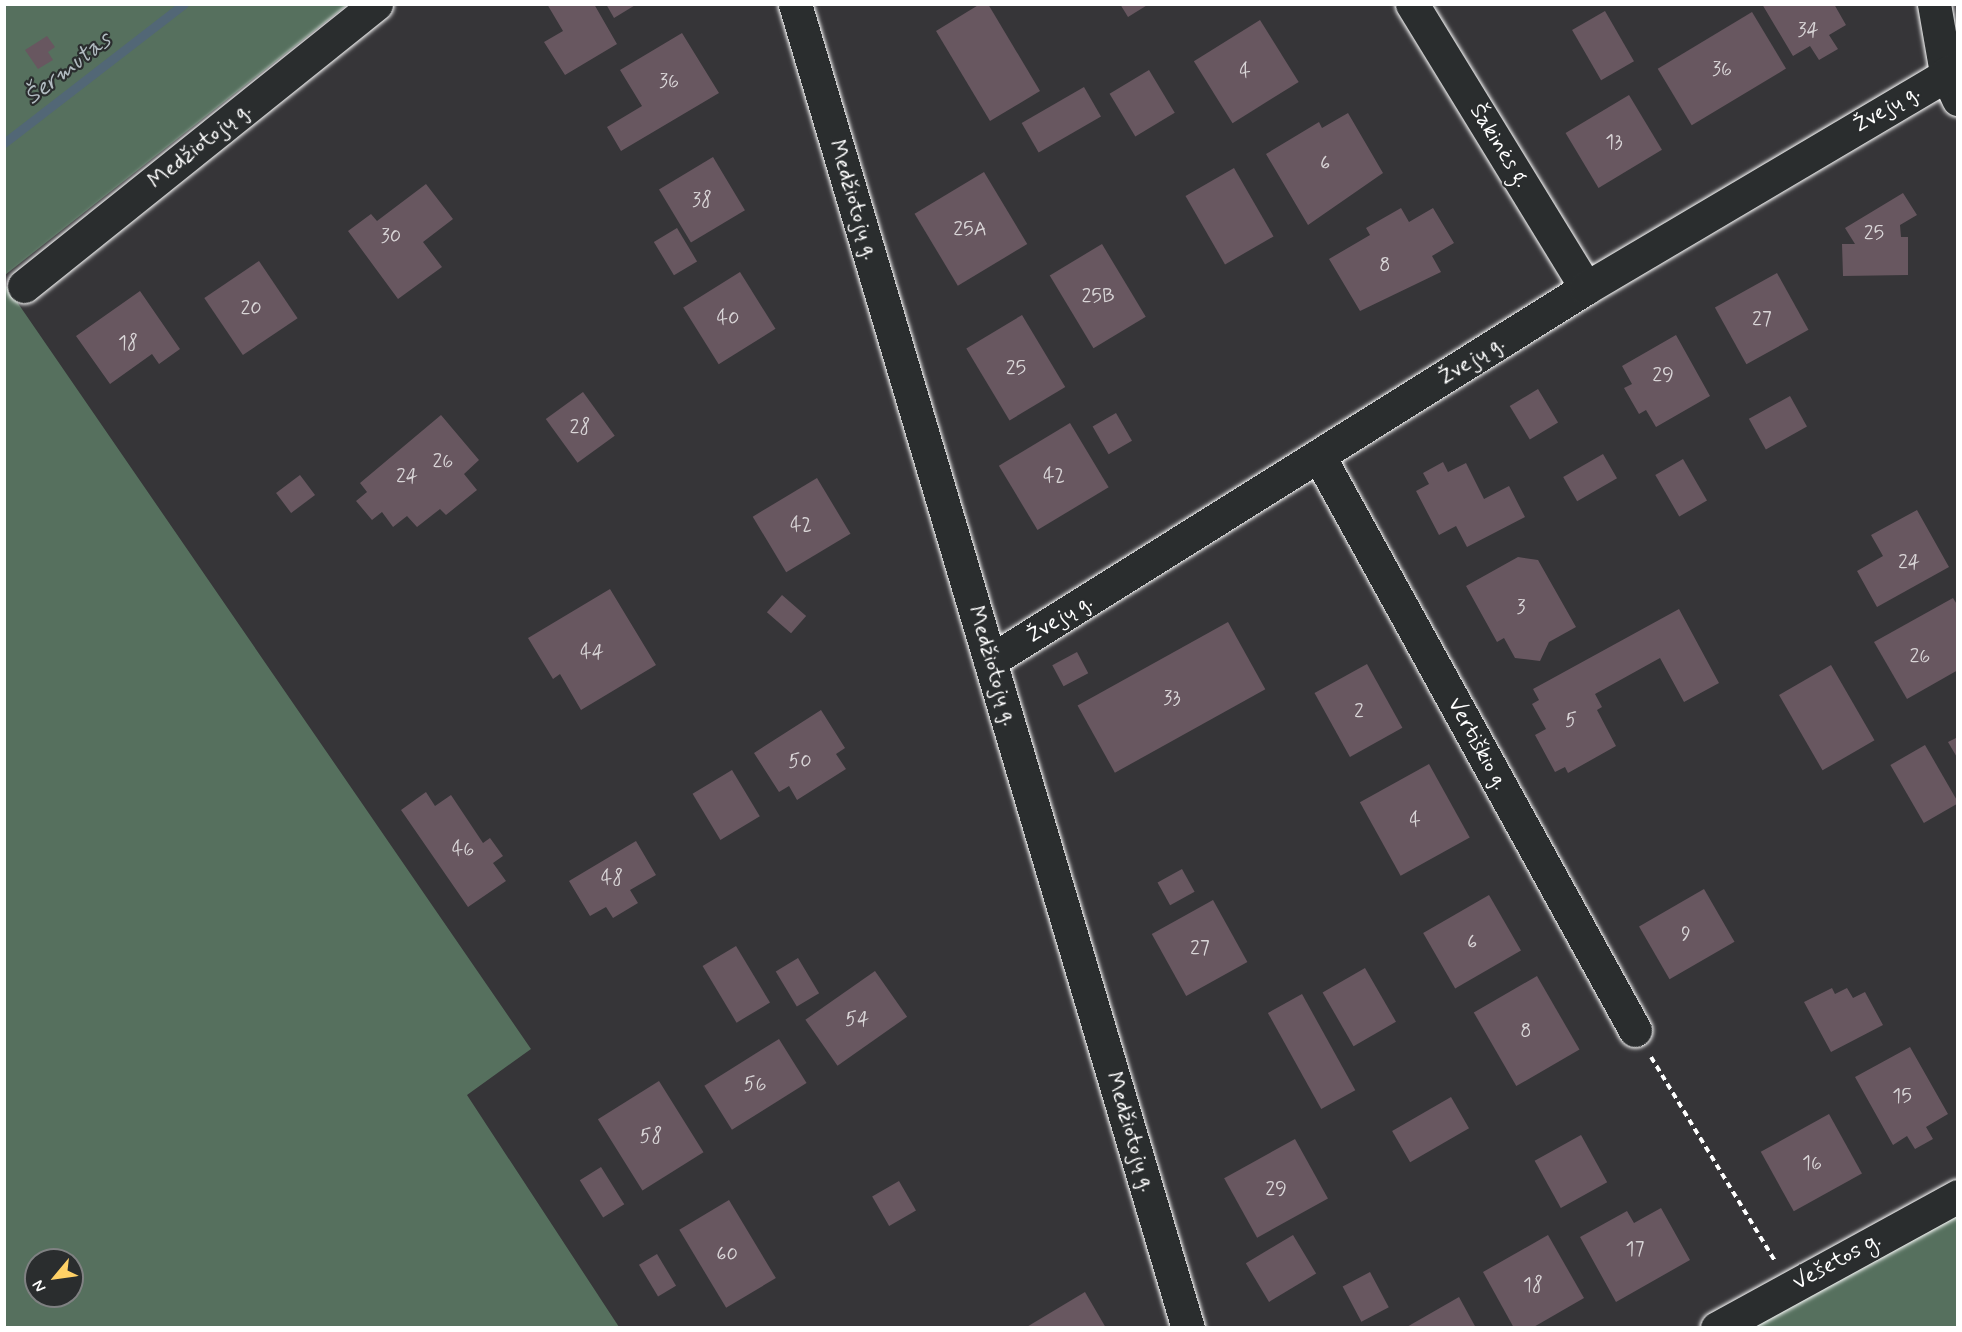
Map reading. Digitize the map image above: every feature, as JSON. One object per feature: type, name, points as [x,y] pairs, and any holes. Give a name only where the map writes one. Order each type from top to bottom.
[{"type":"street","name":"Medžiotojų g.","points":[[24,286],[376,4]]},
{"type":"street","name":"Medžiotojų g.","points":[[795,4],[1188,1328]]},
{"type":"street","name":"Šakinės g.","points":[[1412,4],[1586,288]]},
{"type":"street","points":[[1934,4],[1954,80]]},
{"type":"street","name":"Žvejų g.","points":[[990,662],[1320,458],[1586,288],[1954,80]]},
{"type":"street","name":"Vertiškio g.","points":[[1320,458],[1635,1030]]},
{"type":"street","name":"Vešetos g.","points":[[1717,1328],[1958,1196]]},
{"type":"path","points":[[1635,1030],[1791,1287]]},
{"type":"green space","points":[[5,4],[347,5],[5,275]]},
{"type":"green space","points":[[4,283],[531,1049],[467,1095],[619,1327],[5,1327]]},
{"type":"green space","points":[[1957,1204],[1957,1327],[1725,1327]]},
{"type":"building","points":[[547,4],[594,4],[617,44],[565,75],[544,42],[563,31]]},
{"type":"building","points":[[606,4],[637,4],[614,18]]},
{"type":"building","points":[[980,4],[988,4],[1040,91],[990,121],[936,31]]},
{"type":"building","points":[[1120,4],[1149,4],[1128,17]]},
{"type":"building","points":[[1762,4],[1834,4],[1846,25],[1829,35],[1838,49],[1819,60],[1810,46],[1793,56]]},
{"type":"building","points":[[1605,11],[1634,61],[1601,80],[1572,30]]},
{"type":"building","points":[[1752,12],[1786,69],[1692,125],[1658,69]]},
{"type":"building","points":[[1260,20],[1299,82],[1233,123],[1194,61]]},
{"type":"building","points":[[682,33],[719,93],[621,151],[607,127],[642,106],[620,70]]},
{"type":"building","points":[[47,36],[55,47],[48,52],[53,60],[38,69],[25,50]]},
{"type":"building","points":[[1149,70],[1175,113],[1135,137],[1110,94]]},
{"type":"building","points":[[1084,87],[1101,116],[1039,152],[1022,123]]},
{"type":"building","points":[[1629,95],[1662,150],[1599,188],[1566,133]]},
{"type":"building","points":[[1348,113],[1383,173],[1308,225],[1266,154],[1319,122],[1322,128]]},
{"type":"building","points":[[713,157],[745,210],[691,243],[659,189]]},
{"type":"building","points":[[1234,168],[1274,236],[1225,264],[1186,196]]},
{"type":"building","points":[[984,172],[1027,244],[958,286],[915,214]]},
{"type":"building","points":[[426,184],[453,219],[423,242],[442,267],[398,299],[348,231],[371,214],[377,221]]},
{"type":"building","points":[[1903,193],[1917,215],[1900,225],[1901,237],[1908,237],[1908,275],[1843,276],[1842,244],[1855,244],[1845,228]]},
{"type":"building","points":[[1401,208],[1409,222],[1433,208],[1454,243],[1432,256],[1441,272],[1360,311],[1329,259],[1370,235],[1366,228]]},
{"type":"building","points":[[677,228],[697,261],[674,275],[654,242]]},
{"type":"building","points":[[1102,244],[1146,317],[1093,348],[1050,275]]},
{"type":"building","points":[[259,261],[298,318],[243,355],[204,298]]},
{"type":"building","points":[[740,272],[776,329],[719,364],[683,308]]},
{"type":"building","points":[[1777,273],[1809,330],[1746,364],[1715,307]]},
{"type":"building","points":[[140,291],[180,349],[159,364],[152,354],[110,384],[76,336]]},
{"type":"building","points":[[1022,315],[1065,387],[1010,420],[966,348]]},
{"type":"building","points":[[1676,335],[1710,396],[1656,427],[1646,410],[1639,414],[1624,388],[1632,384],[1622,366]]},
{"type":"building","points":[[1538,389],[1558,422],[1530,439],[1510,406]]},
{"type":"building","points":[[583,392],[615,436],[578,463],[546,419]]},
{"type":"building","points":[[1790,396],[1807,427],[1766,449],[1749,419]]},
{"type":"building","points":[[1116,413],[1132,441],[1109,454],[1093,426]]},
{"type":"building","points":[[441,415],[479,460],[464,474],[477,490],[446,515],[440,509],[417,527],[407,516],[393,527],[382,512],[372,520],[356,501],[367,492],[360,483]]},
{"type":"building","points":[[1070,423],[1109,487],[1037,530],[999,466]]},
{"type":"building","points":[[1603,454],[1617,478],[1577,501],[1563,477]]},
{"type":"building","points":[[1683,459],[1707,501],[1679,517],[1655,475]]},
{"type":"building","points":[[1443,462],[1448,472],[1466,463],[1484,499],[1509,486],[1525,517],[1467,547],[1456,526],[1439,535],[1416,491],[1429,484],[1423,473]]},
{"type":"building","points":[[300,475],[315,495],[291,513],[276,493]]},
{"type":"building","points":[[817,478],[850,534],[786,572],[753,517]]},
{"type":"building","points":[[1917,510],[1949,567],[1877,607],[1857,571],[1883,556],[1871,535]]},
{"type":"building","points":[[1518,557],[1538,560],[1576,627],[1549,642],[1540,661],[1515,658],[1504,638],[1497,642],[1466,586]]},
{"type":"building","points":[[610,589],[656,665],[581,710],[560,674],[553,679],[528,638]]},
{"type":"building","points":[[782,595],[806,616],[791,633],[767,612]]},
{"type":"building","points":[[1953,598],[1958,606],[1958,670],[1907,699],[1874,642]]},
{"type":"building","points":[[1679,609],[1719,683],[1684,702],[1660,658],[1595,694],[1602,707],[1597,710],[1616,746],[1568,773],[1565,767],[1555,772],[1535,735],[1546,729],[1532,704],[1539,700],[1533,689]]},
{"type":"building","points":[[1228,622],[1265,689],[1115,773],[1078,705]]},
{"type":"building","points":[[1077,652],[1088,673],[1064,686],[1052,665]]},
{"type":"building","points":[[1367,664],[1402,728],[1350,757],[1315,693]]},
{"type":"building","points":[[1831,665],[1874,740],[1823,770],[1779,695]]},
{"type":"building","points":[[821,710],[845,748],[836,754],[846,769],[797,800],[789,786],[779,792],[754,753]]},
{"type":"building","points":[[1958,737],[1958,759],[1948,742]]},
{"type":"building","points":[[1925,745],[1958,803],[1924,823],[1890,765]]},
{"type":"building","points":[[1429,764],[1470,837],[1401,876],[1360,802]]},
{"type":"building","points":[[732,770],[760,816],[720,840],[693,794]]},
{"type":"building","points":[[426,792],[435,806],[451,795],[483,843],[490,838],[503,856],[493,863],[506,881],[468,907],[401,810]]},
{"type":"building","points":[[636,841],[656,875],[630,890],[638,903],[613,918],[606,907],[590,916],[569,881]]},
{"type":"building","points":[[1182,869],[1195,892],[1170,905],[1158,883]]},
{"type":"building","points":[[1704,889],[1734,942],[1670,979],[1639,926]]},
{"type":"building","points":[[1489,895],[1521,950],[1455,988],[1423,933]]},
{"type":"building","points":[[1213,900],[1247,962],[1186,996],[1152,934]]},
{"type":"building","points":[[736,946],[770,1003],[737,1023],[703,966]]},
{"type":"building","points":[[798,958],[819,993],[797,1007],[776,971]]},
{"type":"building","points":[[1365,968],[1396,1022],[1354,1046],[1323,993]]},
{"type":"building","points":[[875,971],[907,1017],[837,1066],[805,1020]]},
{"type":"building","points":[[1537,976],[1580,1050],[1516,1086],[1474,1013]]},
{"type":"building","points":[[1832,988],[1835,994],[1847,988],[1853,998],[1865,992],[1883,1025],[1831,1052],[1804,1002]]},
{"type":"building","points":[[1302,994],[1355,1090],[1321,1109],[1268,1013]]},
{"type":"building","points":[[779,1039],[807,1083],[732,1130],[704,1086]]},
{"type":"building","points":[[1910,1047],[1948,1114],[1926,1127],[1933,1139],[1915,1149],[1907,1136],[1893,1145],[1855,1077]]},
{"type":"building","points":[[659,1081],[704,1152],[642,1190],[598,1119]]},
{"type":"building","points":[[1451,1097],[1469,1128],[1410,1162],[1392,1131]]},
{"type":"building","points":[[1829,1114],[1862,1173],[1794,1211],[1761,1152]]},
{"type":"building","points":[[1581,1135],[1607,1182],[1561,1208],[1535,1161]]},
{"type":"building","points":[[1295,1139],[1328,1198],[1257,1238],[1224,1178]]},
{"type":"building","points":[[601,1167],[624,1204],[603,1218],[580,1180]]},
{"type":"building","points":[[899,1181],[916,1210],[889,1226],[872,1196]]},
{"type":"building","points":[[729,1200],[776,1278],[726,1308],[679,1230]]},
{"type":"building","points":[[1661,1208],[1690,1260],[1616,1302],[1580,1237],[1627,1211],[1634,1223]]},
{"type":"building","points":[[1293,1235],[1316,1274],[1269,1302],[1246,1263]]},
{"type":"building","points":[[1548,1235],[1584,1298],[1532,1328],[1514,1328],[1483,1272]]},
{"type":"building","points":[[657,1254],[676,1286],[658,1297],[639,1265]]},
{"type":"building","points":[[1370,1272],[1389,1307],[1361,1322],[1343,1287]]},
{"type":"building","points":[[1085,1292],[1106,1328],[1025,1328]]},
{"type":"building","points":[[1459,1297],[1476,1328],[1405,1328]]},
{"type":"waterway","name":"Šermutas","points":[[4,143],[184,4]]}]
